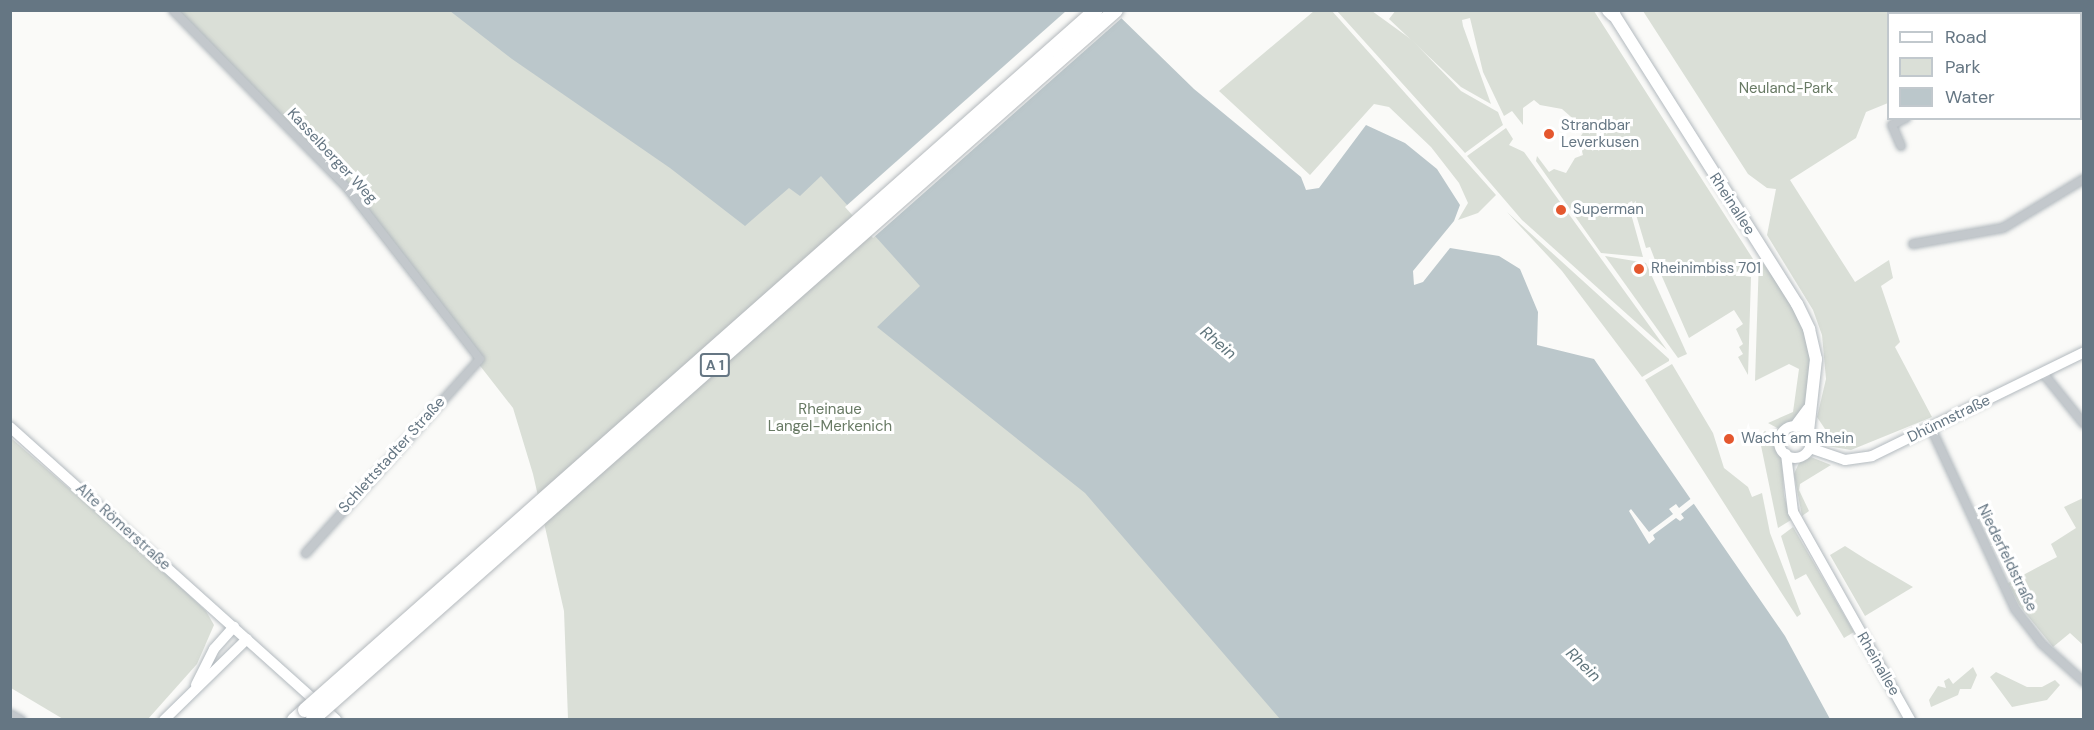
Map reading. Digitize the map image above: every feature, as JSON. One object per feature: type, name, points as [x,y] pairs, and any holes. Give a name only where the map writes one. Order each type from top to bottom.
[{"type":"highway","name":"A 1","points":[[310,716],[1096,10]]},
{"type":"highway","name":"A 1","points":[[294,720],[310,716],[1116,10]]},
{"type":"main road","name":"Rheinallee","points":[[1611,12],[1797,304],[1809,329],[1816,359],[1809,409],[1810,448]]},
{"type":"main road","name":"Dhünnstraße","points":[[1810,448],[1835,458],[1864,458],[1931,428],[2084,352]]},
{"type":"main road","name":"Rheinallee","points":[[1809,409],[1796,426],[1781,436],[1790,456],[1787,478],[1789,499],[1797,520],[1910,720]]},
{"type":"main road","points":[[1796,426],[1808,432]]},
{"type":"main road","name":"Alte Römerstraße","points":[[10,427],[336,720]]},
{"type":"main road","points":[[1790,456],[1810,448]]},
{"type":"main road","points":[[196,685],[214,650],[234,627]]},
{"type":"main road","points":[[164,720],[196,685],[248,639]]},
{"type":"street","name":"Kasselberger Weg","points":[[173,10],[348,189],[480,359]]},
{"type":"street","points":[[1900,146],[1892,124],[1901,120]]},
{"type":"street","points":[[1913,244],[2003,228],[2084,179]]},
{"type":"street","name":"Schlettstadter Straße","points":[[306,553],[480,359]]},
{"type":"street","points":[[2043,373],[2084,424]]},
{"type":"street","name":"Niederfeldstraße","points":[[1931,428],[2014,609],[2042,644],[2084,682]]},
{"type":"street","points":[[10,714],[21,720]]},
{"type":"green space","points":[[1396,10],[1594,11],[1753,259],[1752,274],[1655,260],[1650,247],[1646,248],[1632,201],[1628,203],[1643,257],[1601,253],[1536,161],[1537,156],[1549,172],[1554,169],[1566,173],[1575,158],[1583,155],[1579,139],[1584,131],[1578,123],[1562,109],[1540,105],[1534,100],[1523,108],[1523,125],[1512,111],[1504,116],[1483,72],[1470,18],[1462,20],[1463,26],[1491,104],[1461,87],[1389,19]]},
{"type":"green space","name":"Rheinaue Langel-Merkenich","points":[[175,11],[806,11],[1547,719],[568,719],[564,611],[533,474],[513,408],[344,191]]},
{"type":"green space","points":[[1314,11],[1332,11],[1496,195],[1478,213],[1458,220],[1468,203],[1459,183],[1431,147],[1389,107],[1374,104],[1310,175],[1219,91]]},
{"type":"green space","points":[[1337,11],[1372,11],[1412,40],[1461,91],[1498,112],[1503,125],[1465,153]]},
{"type":"green space","name":"Neuland-Park","points":[[1643,11],[2037,12],[1887,12],[1887,103],[1866,112],[1856,138],[1790,180],[1855,282],[1889,260],[1893,278],[1881,286],[1900,342],[1895,347],[1932,417],[1851,450],[1827,446],[1825,429],[1817,417],[1826,379],[1822,335],[1813,310],[1767,235],[1776,189],[1767,188],[1748,174]]},
{"type":"green space","points":[[1506,128],[1513,139],[1509,145],[1524,152],[1667,350],[1522,220],[1467,156]]},
{"type":"green space","points":[[1507,212],[1669,361],[1642,377],[1562,271]]},
{"type":"green space","points":[[1605,256],[1646,263],[1687,354],[1678,358]]},
{"type":"green space","points":[[1759,258],[1786,294],[1804,328],[1811,362],[1806,405],[1794,423],[1781,430],[1768,423],[1793,412],[1799,369],[1789,364],[1755,381]]},
{"type":"green space","points":[[1656,263],[1751,277],[1748,375],[1738,357],[1743,354],[1739,347],[1743,344],[1736,329],[1743,324],[1734,310],[1689,338]]},
{"type":"green space","points":[[1672,364],[1713,433],[1724,468],[1748,487],[1752,497],[1762,493],[1770,533],[1801,614],[1797,617],[1645,380]]},
{"type":"green space","points":[[1765,431],[1777,440],[1782,457],[1784,495],[1791,520],[1778,528],[1759,436]]},
{"type":"green space","points":[[11,438],[158,566],[206,611],[214,625],[197,664],[148,719],[63,719],[11,688]]},
{"type":"green space","points":[[1811,457],[1831,465],[1800,484],[1799,490],[1809,511],[1802,516],[1794,474],[1799,463]]},
{"type":"green space","points":[[2083,498],[2083,645],[2070,633],[2053,647],[2019,605],[2008,583],[2057,557],[2051,544],[2076,528],[2064,507]]},
{"type":"green space","points":[[1793,527],[1854,632],[1844,638],[1806,574],[1795,580],[1781,536]]},
{"type":"green space","points":[[1845,546],[1913,587],[1865,616],[1830,555]]},
{"type":"green space","points":[[1973,667],[1977,675],[1971,689],[1960,689],[1958,695],[1931,707],[1929,700],[1938,686],[1946,688],[1944,681],[1949,678],[1953,684]]},
{"type":"green space","points":[[1996,672],[2027,687],[2042,687],[2055,680],[2060,685],[2047,700],[2012,707],[1990,677]]},
{"type":"water","name":"Rhein","points":[[450,11],[1114,11],[1194,89],[1301,177],[1306,190],[1319,188],[1366,125],[1405,143],[1437,169],[1460,205],[1454,221],[1413,271],[1414,285],[1423,282],[1450,248],[1499,256],[1520,269],[1538,312],[1537,345],[1594,359],[1785,636],[1830,719],[1280,719],[1085,493],[877,327],[920,286],[821,176],[800,196],[789,188],[745,226],[670,168],[512,59]]},
{"type":"pier","points":[[1118,10],[1124,16],[873,238],[845,207],[1066,11]]},
{"type":"pier","points":[[1693,497],[1696,502],[1681,514],[1684,518],[1680,521],[1676,518],[1653,535],[1655,539],[1649,544],[1629,511],[1631,509],[1649,532],[1673,514],[1669,509],[1676,504],[1679,508]]},
{"type":"place","name":"Strandbar Leverkusen","points":[[1549,134]]},
{"type":"place","name":"Superman","points":[[1561,210]]},
{"type":"place","name":"Rheinimbiss 701","points":[[1639,269]]},
{"type":"place","name":"Wacht am Rhein","points":[[1729,439]]}]
